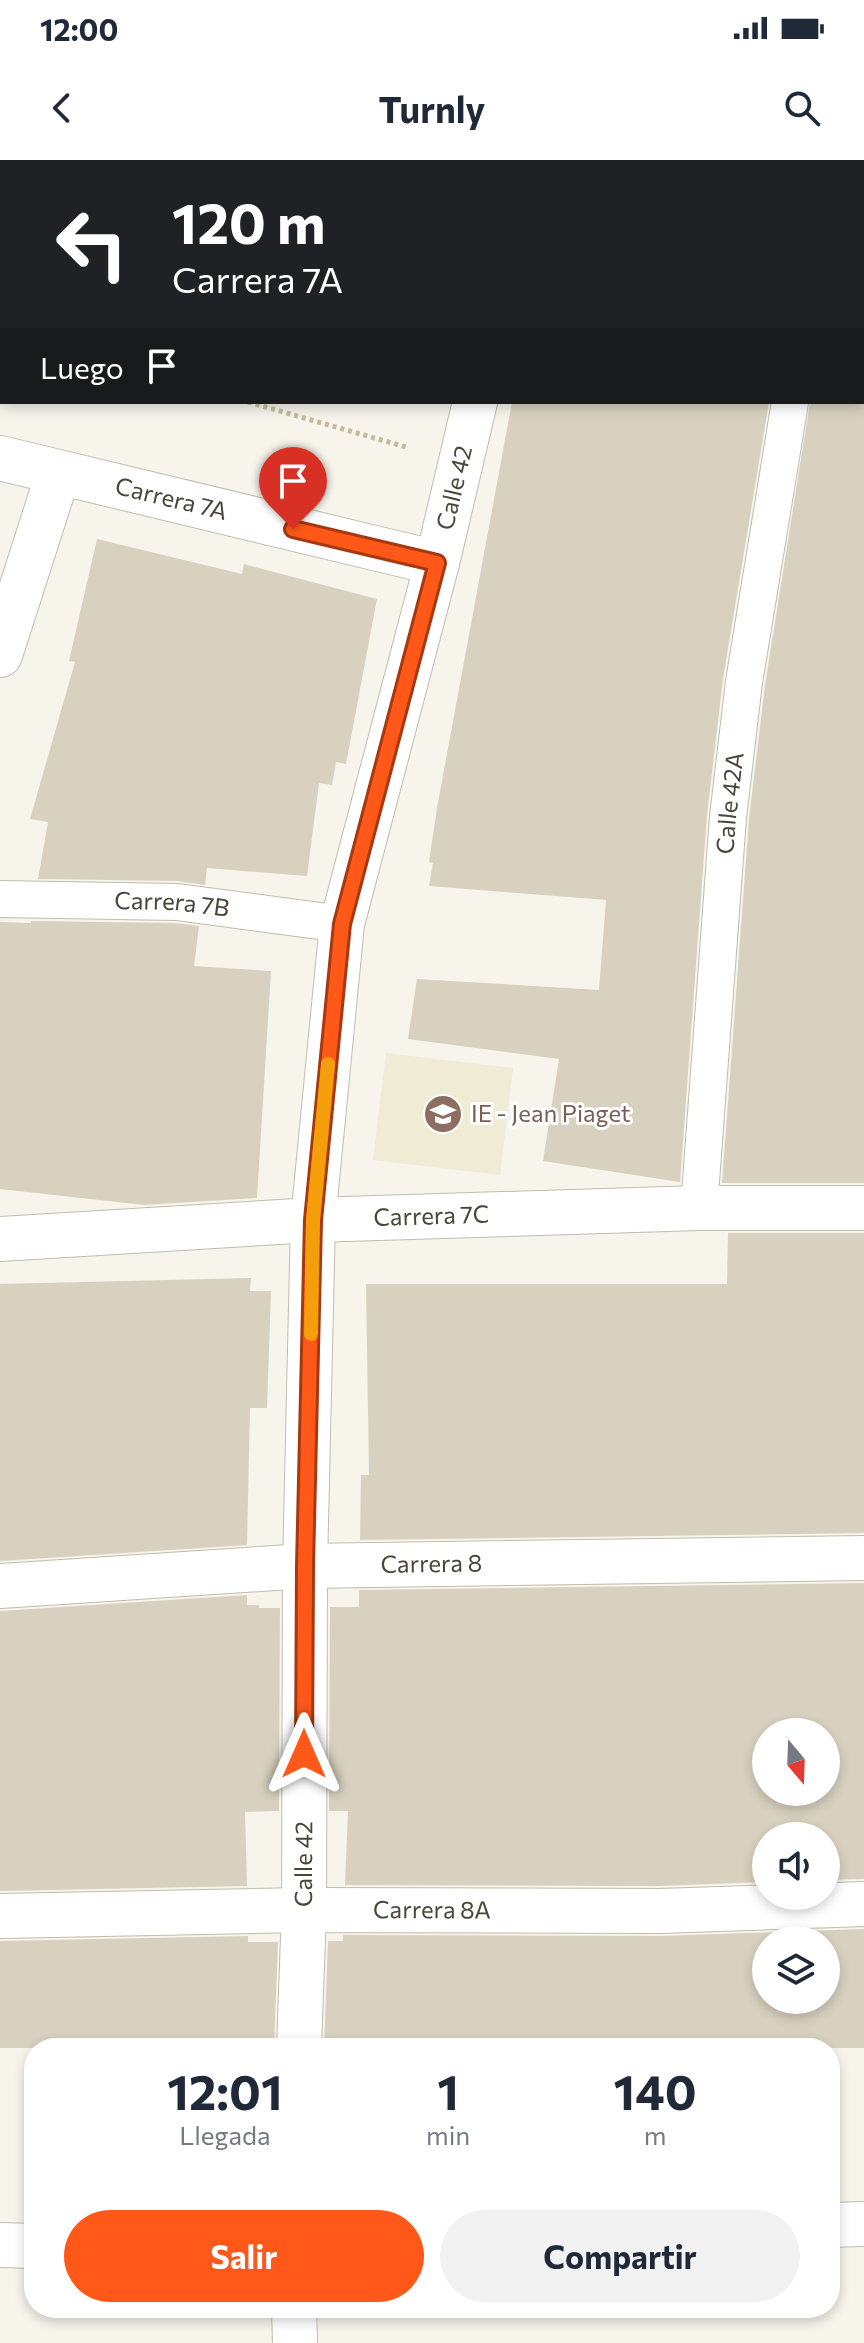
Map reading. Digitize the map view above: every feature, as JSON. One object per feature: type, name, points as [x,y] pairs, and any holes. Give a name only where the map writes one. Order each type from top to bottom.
[{"type":"street","name":"Calle 42","points":[[299,2038],[304,1910],[305,1566],[313,1220],[342,924],[437,563],[475,404]]},
{"type":"street","name":"Carrera 7A","points":[[0,458],[437,563]]},
{"type":"street","points":[[0,655],[58,474]]},
{"type":"street","name":"Carrera 7C","points":[[0,1239],[313,1220],[699,1208],[864,1208]]},
{"type":"street","name":"Carrera 8","points":[[0,1586],[305,1566],[864,1558]]},
{"type":"street","name":"Carrera 8A","points":[[0,1916],[304,1910],[660,1911],[864,1904]]},
{"type":"street","points":[[840,2225],[864,2224]]},
{"type":"street","points":[[0,2245],[24,2246]]},
{"type":"street","points":[[294,2318],[295,2343]]},
{"type":"lane","name":"Calle 42A","points":[[699,1208],[728,817],[744,682],[790,404]]},
{"type":"lane","name":"Carrera 7B","points":[[0,899],[177,902],[342,924]]},
{"type":"path","points":[[255,404],[460,463]]},
{"type":"shaded area","name":"IE - Jean Piaget","points":[[386,1053],[513,1068],[500,1175],[373,1160]]},
{"type":"building","points":[[512,404],[769,404],[723,679],[707,815],[680,1182],[543,1161],[559,1059],[408,1039],[417,979],[599,990],[606,900],[429,886],[433,863],[429,862]]},
{"type":"building","points":[[810,404],[864,404],[864,1183],[722,1183],[749,819],[765,685]]},
{"type":"building","points":[[97,539],[242,574],[244,564],[377,599],[346,764],[336,762],[332,785],[319,783],[307,876],[207,868],[205,885],[177,881],[38,879],[48,822],[30,819],[75,662],[69,661]]},
{"type":"building","points":[[0,922],[199,926],[194,966],[271,971],[257,1198],[144,1205],[0,1189]]},
{"type":"building","points":[[728,1233],[864,1233],[864,1533],[360,1540],[361,1475],[369,1475],[366,1284],[727,1284]]},
{"type":"building","points":[[251,1278],[250,1291],[271,1291],[267,1408],[250,1408],[247,1545],[0,1561],[0,1284]]},
{"type":"building","points":[[864,1583],[864,1879],[840,1880],[840,1822],[752,1822],[752,1883],[660,1886],[345,1885],[348,1811],[329,1811],[330,1607],[359,1607],[359,1590]]},
{"type":"building","points":[[247,1595],[247,1605],[280,1608],[279,1811],[245,1812],[247,1886],[0,1891],[0,1611]]},
{"type":"building","points":[[864,1929],[864,2048],[840,2048],[840,2038],[324,2038],[328,1941],[343,1941],[343,1935],[660,1936],[752,1933],[752,2014],[840,2014],[840,1930]]},
{"type":"building","points":[[248,1936],[248,1942],[278,1942],[274,2038],[24,2038],[24,2048],[0,2048],[0,1941]]},
{"type":"slow traffic","points":[[311,1334],[313,1220],[328,1064]]},
{"type":"place","name":"IE - Jean Piaget","points":[[443,1114]]},
{"type":"route","points":[[293,529],[437,563],[342,924],[313,1220],[304,1754]]}]
